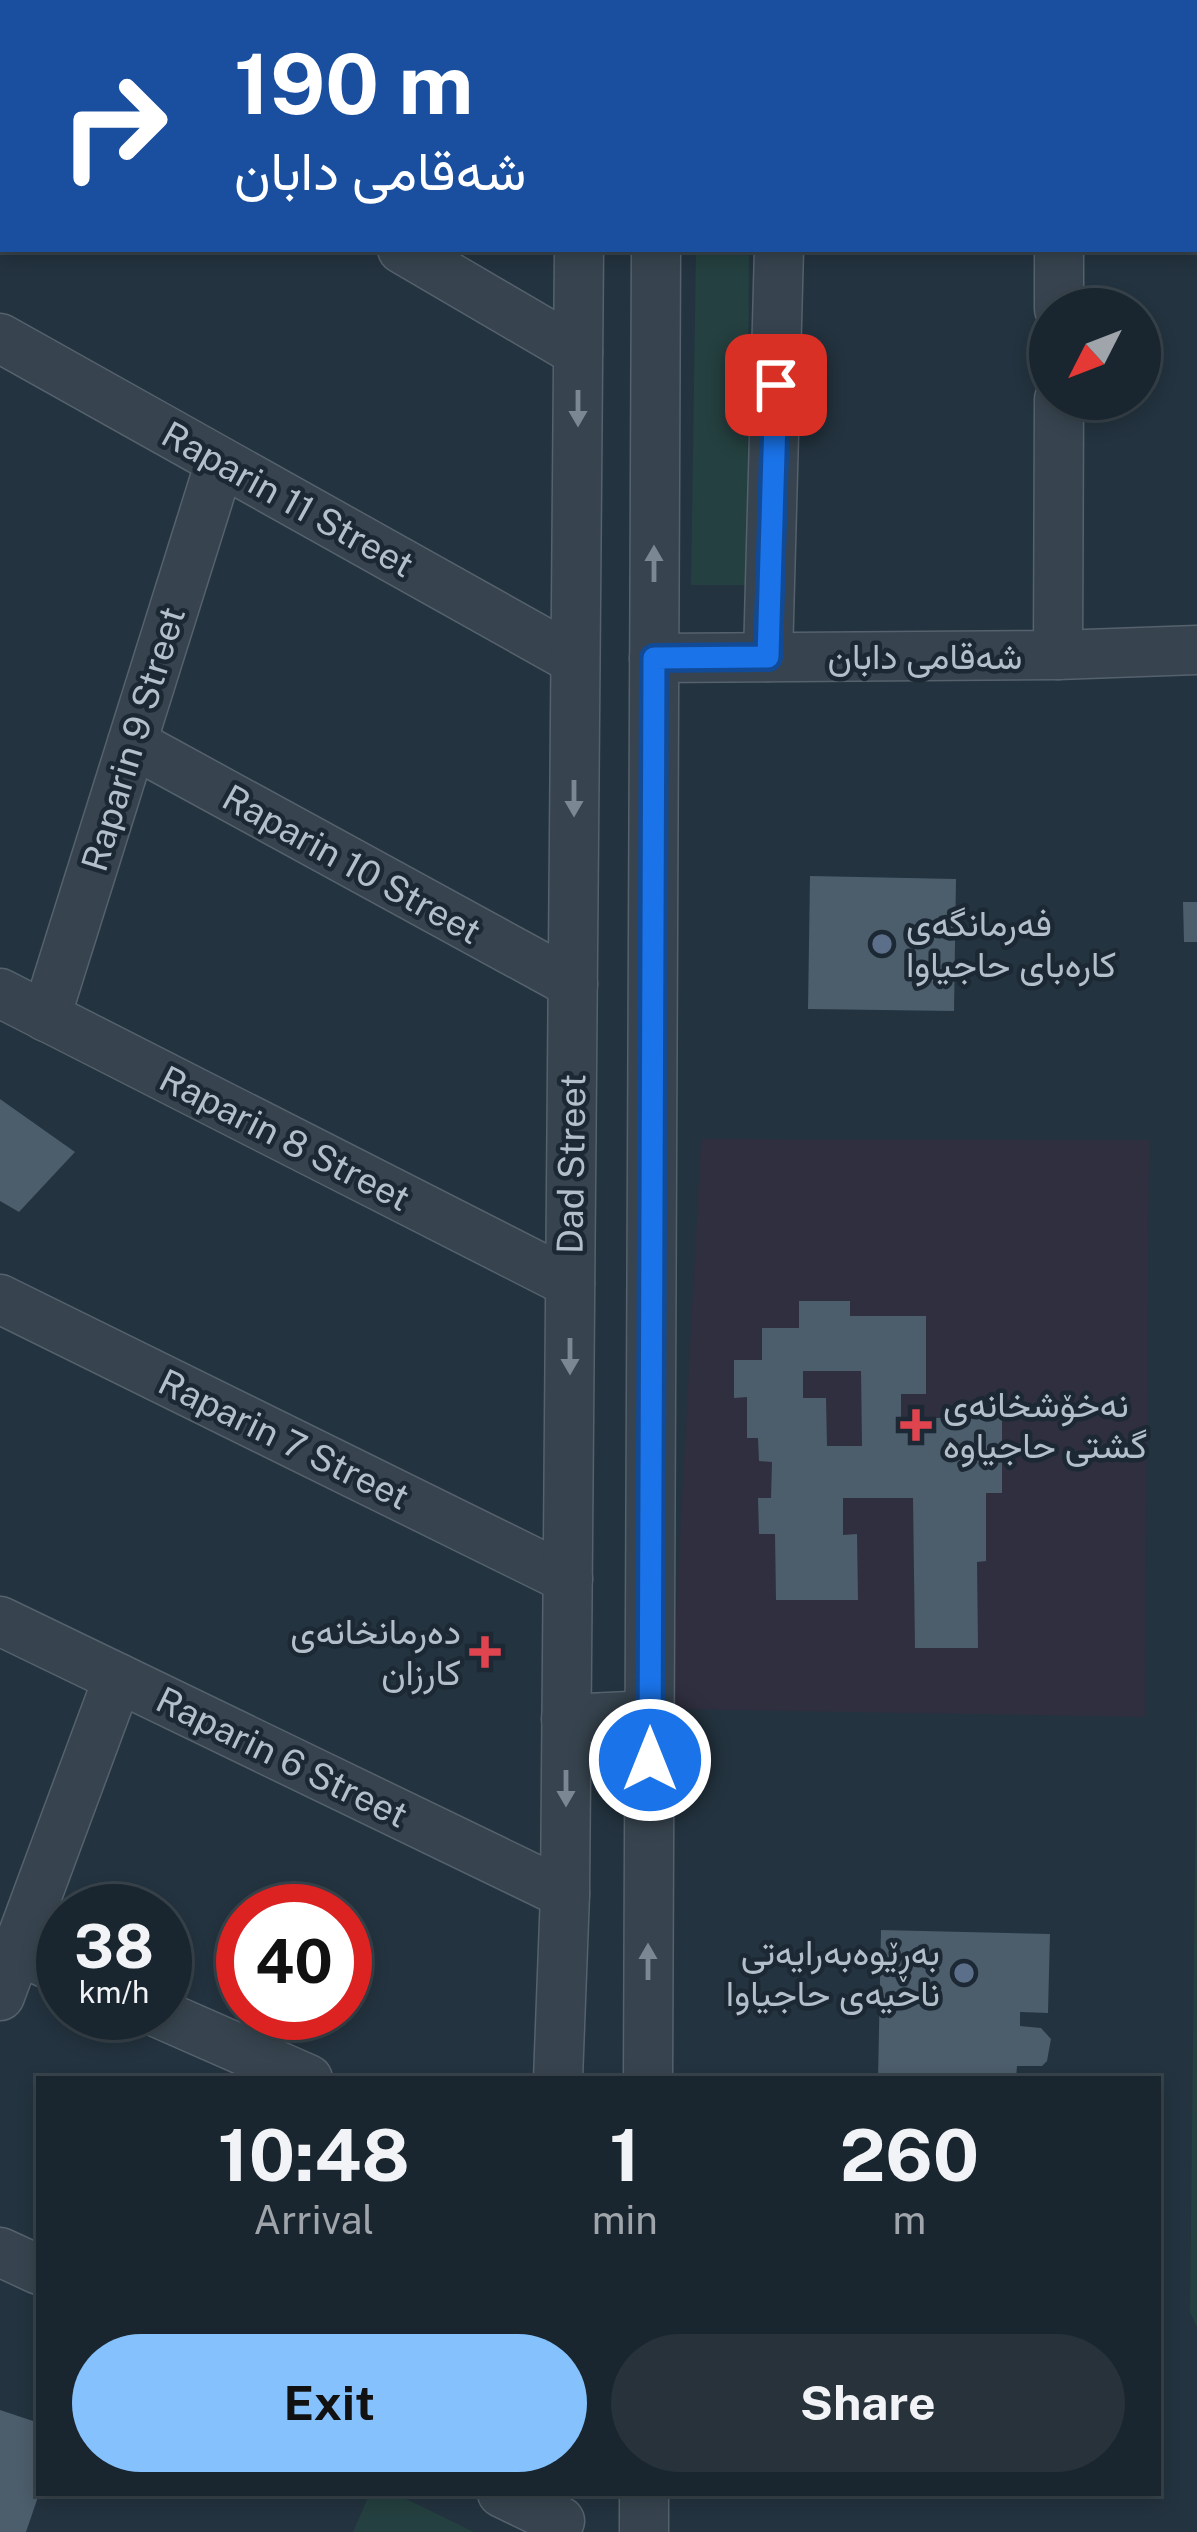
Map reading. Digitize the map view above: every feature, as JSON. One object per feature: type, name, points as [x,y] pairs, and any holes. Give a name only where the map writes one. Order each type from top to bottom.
[{"type":"street","points":[[407,252],[578,352]]},
{"type":"street","name":"Dad Street","points":[[558,2076],[565,1894],[579,252]]},
{"type":"street","points":[[648,2076],[656,252]]},
{"type":"street","points":[[768,657],[779,252]]},
{"type":"street","points":[[1059,252],[1059,288]]},
{"type":"street","name":"Raparin 11 Street","points":[[0,338],[575,660]]},
{"type":"street","points":[[1058,656],[1059,420]]},
{"type":"street","name":"Raparin 9 Street","points":[[46,1017],[220,462]]},
{"type":"street","name":"شەقامی دابان","points":[[654,658],[1058,656],[1197,650]]},
{"type":"street","name":"Raparin 10 Street","points":[[132,743],[573,984]]},
{"type":"street","name":"Raparin 8 Street","points":[[0,993],[570,1283]]},
{"type":"street","name":"Raparin 7 Street","points":[[0,1299],[568,1579]]},
{"type":"street","name":"Raparin 6 Street","points":[[0,1621],[565,1894]]},
{"type":"street","points":[[0,1996],[118,1678]]},
{"type":"street","points":[[566,1719],[650,1714]]},
{"type":"street","points":[[17,1950],[36,1959]]},
{"type":"street","points":[[192,2028],[301,2076]]},
{"type":"street","points":[[0,2252],[36,2269]]},
{"type":"street","points":[[510,2496],[559,2515]]},
{"type":"street","points":[[644,2496],[644,2532]]},
{"type":"shaded area","name":"نەخۆشخانەی گشتی حاجیاوە","points":[[701,1139],[1149,1140],[1145,1717],[671,1709]]},
{"type":"green space","points":[[696,252],[749,252],[747,585],[691,585]]},
{"type":"green space","points":[[1197,1682],[1197,2327],[1190,2312]]},
{"type":"green space","points":[[369,2496],[400,2496],[474,2532],[353,2532]]},
{"type":"building","name":"فەرمانگەی کارەبای حاجیاوا","points":[[810,876],[956,879],[954,1011],[808,1009]]},
{"type":"building","points":[[1183,902],[1197,902],[1197,942],[1184,942]]},
{"type":"building","points":[[0,1099],[75,1152],[19,1212],[0,1201]]},
{"type":"building","points":[[799,1301],[850,1301],[850,1316],[926,1316],[926,1394],[901,1394],[901,1418],[1002,1418],[1002,1493],[986,1493],[986,1561],[977,1562],[978,1648],[915,1648],[913,1498],[843,1498],[843,1535],[857,1534],[858,1600],[776,1600],[775,1534],[759,1534],[758,1498],[771,1498],[772,1462],[759,1461],[758,1438],[747,1438],[747,1397],[734,1398],[734,1360],[762,1360],[762,1328],[799,1328]],"holes":[[[803,1371],[861,1371],[862,1446],[827,1446],[826,1398],[803,1398]]]},
{"type":"building","name":"بەڕێوەبەرایەتی ناحیەی حاجیاوا","points":[[881,1930],[1050,1934],[1048,2013],[1020,2012],[1020,2026],[1041,2028],[1051,2039],[1042,2066],[1017,2066],[1016,2076],[878,2076]]},
{"type":"building","points":[[0,2410],[36,2422],[38,2496],[26,2532],[0,2532]]},
{"type":"place","name":"فەرمانگەی کارەبای حاجیاوا","points":[[882,944]]},
{"type":"place","name":"نەخۆشخانەی گشتی حاجیاوە","points":[[916,1425]]},
{"type":"place","name":"دەرمانخانەی کارزان","points":[[485,1652]]},
{"type":"place","name":"بەڕێوەبەرایەتی ناحیەی حاجیاوا","points":[[964,1973]]},
{"type":"route","points":[[650,1760],[654,658],[768,657],[776,385]]}]
